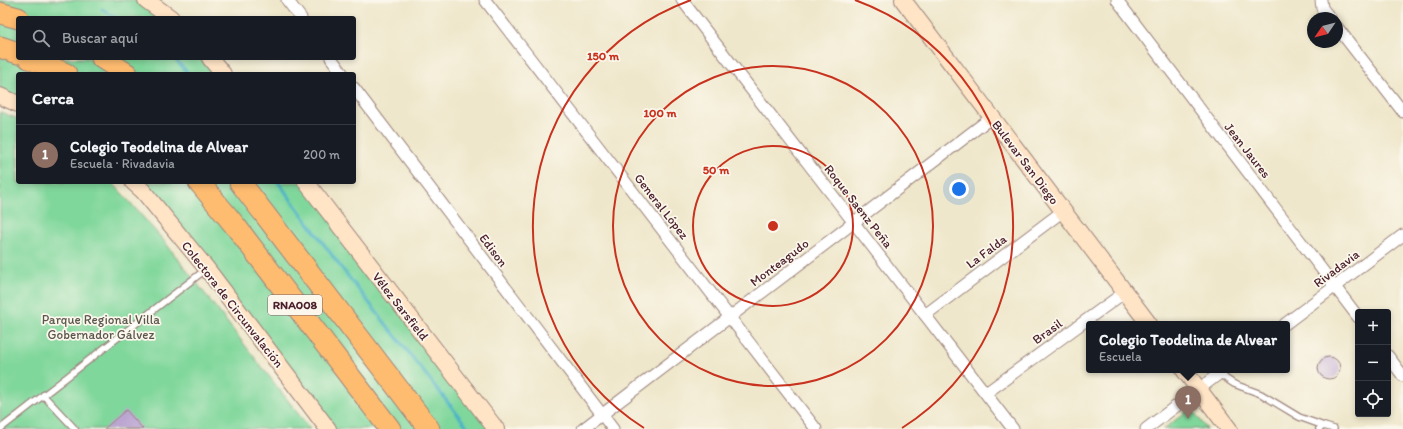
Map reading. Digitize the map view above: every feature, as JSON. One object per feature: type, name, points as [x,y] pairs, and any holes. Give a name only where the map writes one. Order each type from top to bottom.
[{"type":"highway","points":[[0,13],[16,17]]},
{"type":"highway","points":[[0,47],[16,53]]},
{"type":"highway","points":[[34,60],[61,72]]},
{"type":"highway","points":[[105,60],[124,72]]},
{"type":"highway","name":"RNA008","points":[[201,184],[237,228],[390,429]]},
{"type":"highway","name":"RNA008","points":[[242,184],[429,429]]},
{"type":"main road","points":[[146,0],[168,16]]},
{"type":"main road","name":"Bulevar San Diego","points":[[902,0],[1147,321]]},
{"type":"main road","points":[[212,60],[221,72]]},
{"type":"main road","points":[[0,96],[16,103]]},
{"type":"main road","name":"Colectora de Circunvalación","points":[[136,184],[207,269],[328,429]]},
{"type":"main road","name":"Vélez Sarsfield","points":[[308,184],[496,429]]},
{"type":"main road","points":[[1186,373],[1229,429]]},
{"type":"street","points":[[287,0],[299,16]]},
{"type":"street","name":"General López","points":[[485,0],[816,429]]},
{"type":"street","name":"Roque Saenz Peña","points":[[682,0],[1013,429]]},
{"type":"street","name":"Jean Jaures","points":[[1117,0],[1117,2],[1355,313]]},
{"type":"street","points":[[1321,0],[1322,8],[1325,12]]},
{"type":"street","points":[[1343,35],[1403,112]]},
{"type":"street","points":[[332,60],[342,72]]},
{"type":"street","name":"Edison","points":[[356,91],[613,429]]},
{"type":"street","name":"Monteagudo","points":[[583,429],[992,117]]},
{"type":"street","name":"La Falda","points":[[925,314],[1063,211]]},
{"type":"street","name":"Rivadavia","points":[[1289,321],[1403,235]]},
{"type":"street","name":"Brasil","points":[[986,394],[1125,292]]},
{"type":"street","points":[[1391,360],[1403,376]]},
{"type":"street","points":[[1146,429],[1221,373]]},
{"type":"lane","points":[[0,429],[207,269]]},
{"type":"lane","points":[[1223,373],[1234,384],[1260,394],[1299,417],[1321,427],[1334,429]]},
{"type":"lane","points":[[43,395],[75,429]]},
{"type":"green space","points":[[0,0],[146,0],[168,16],[16,16],[16,60],[212,60],[221,72],[16,72],[16,103],[0,96]]},
{"type":"green space","name":"Parque Regional Villa Gobernador Gálvez","points":[[0,112],[16,118],[16,184],[114,184],[164,241],[310,429],[0,429]]},
{"type":"green space","points":[[135,184],[308,184],[496,429],[328,429]]},
{"type":"green space","points":[[1191,408],[1207,429],[1164,429]]},
{"type":"building","points":[[1329,357],[1333,358],[1339,364],[1339,372],[1333,378],[1329,379],[1325,378],[1319,372],[1318,368],[1319,364],[1325,358]]},
{"type":"building","points":[[126,410],[143,429],[104,429]]},
{"type":"waterway","points":[[102,9],[113,16]]},
{"type":"waterway","points":[[176,60],[187,72]]},
{"type":"waterway","points":[[279,184],[340,266],[469,429]]},
{"type":"place","name":"Colegio Teodelina de Alvear","points":[[1188,419]]}]
